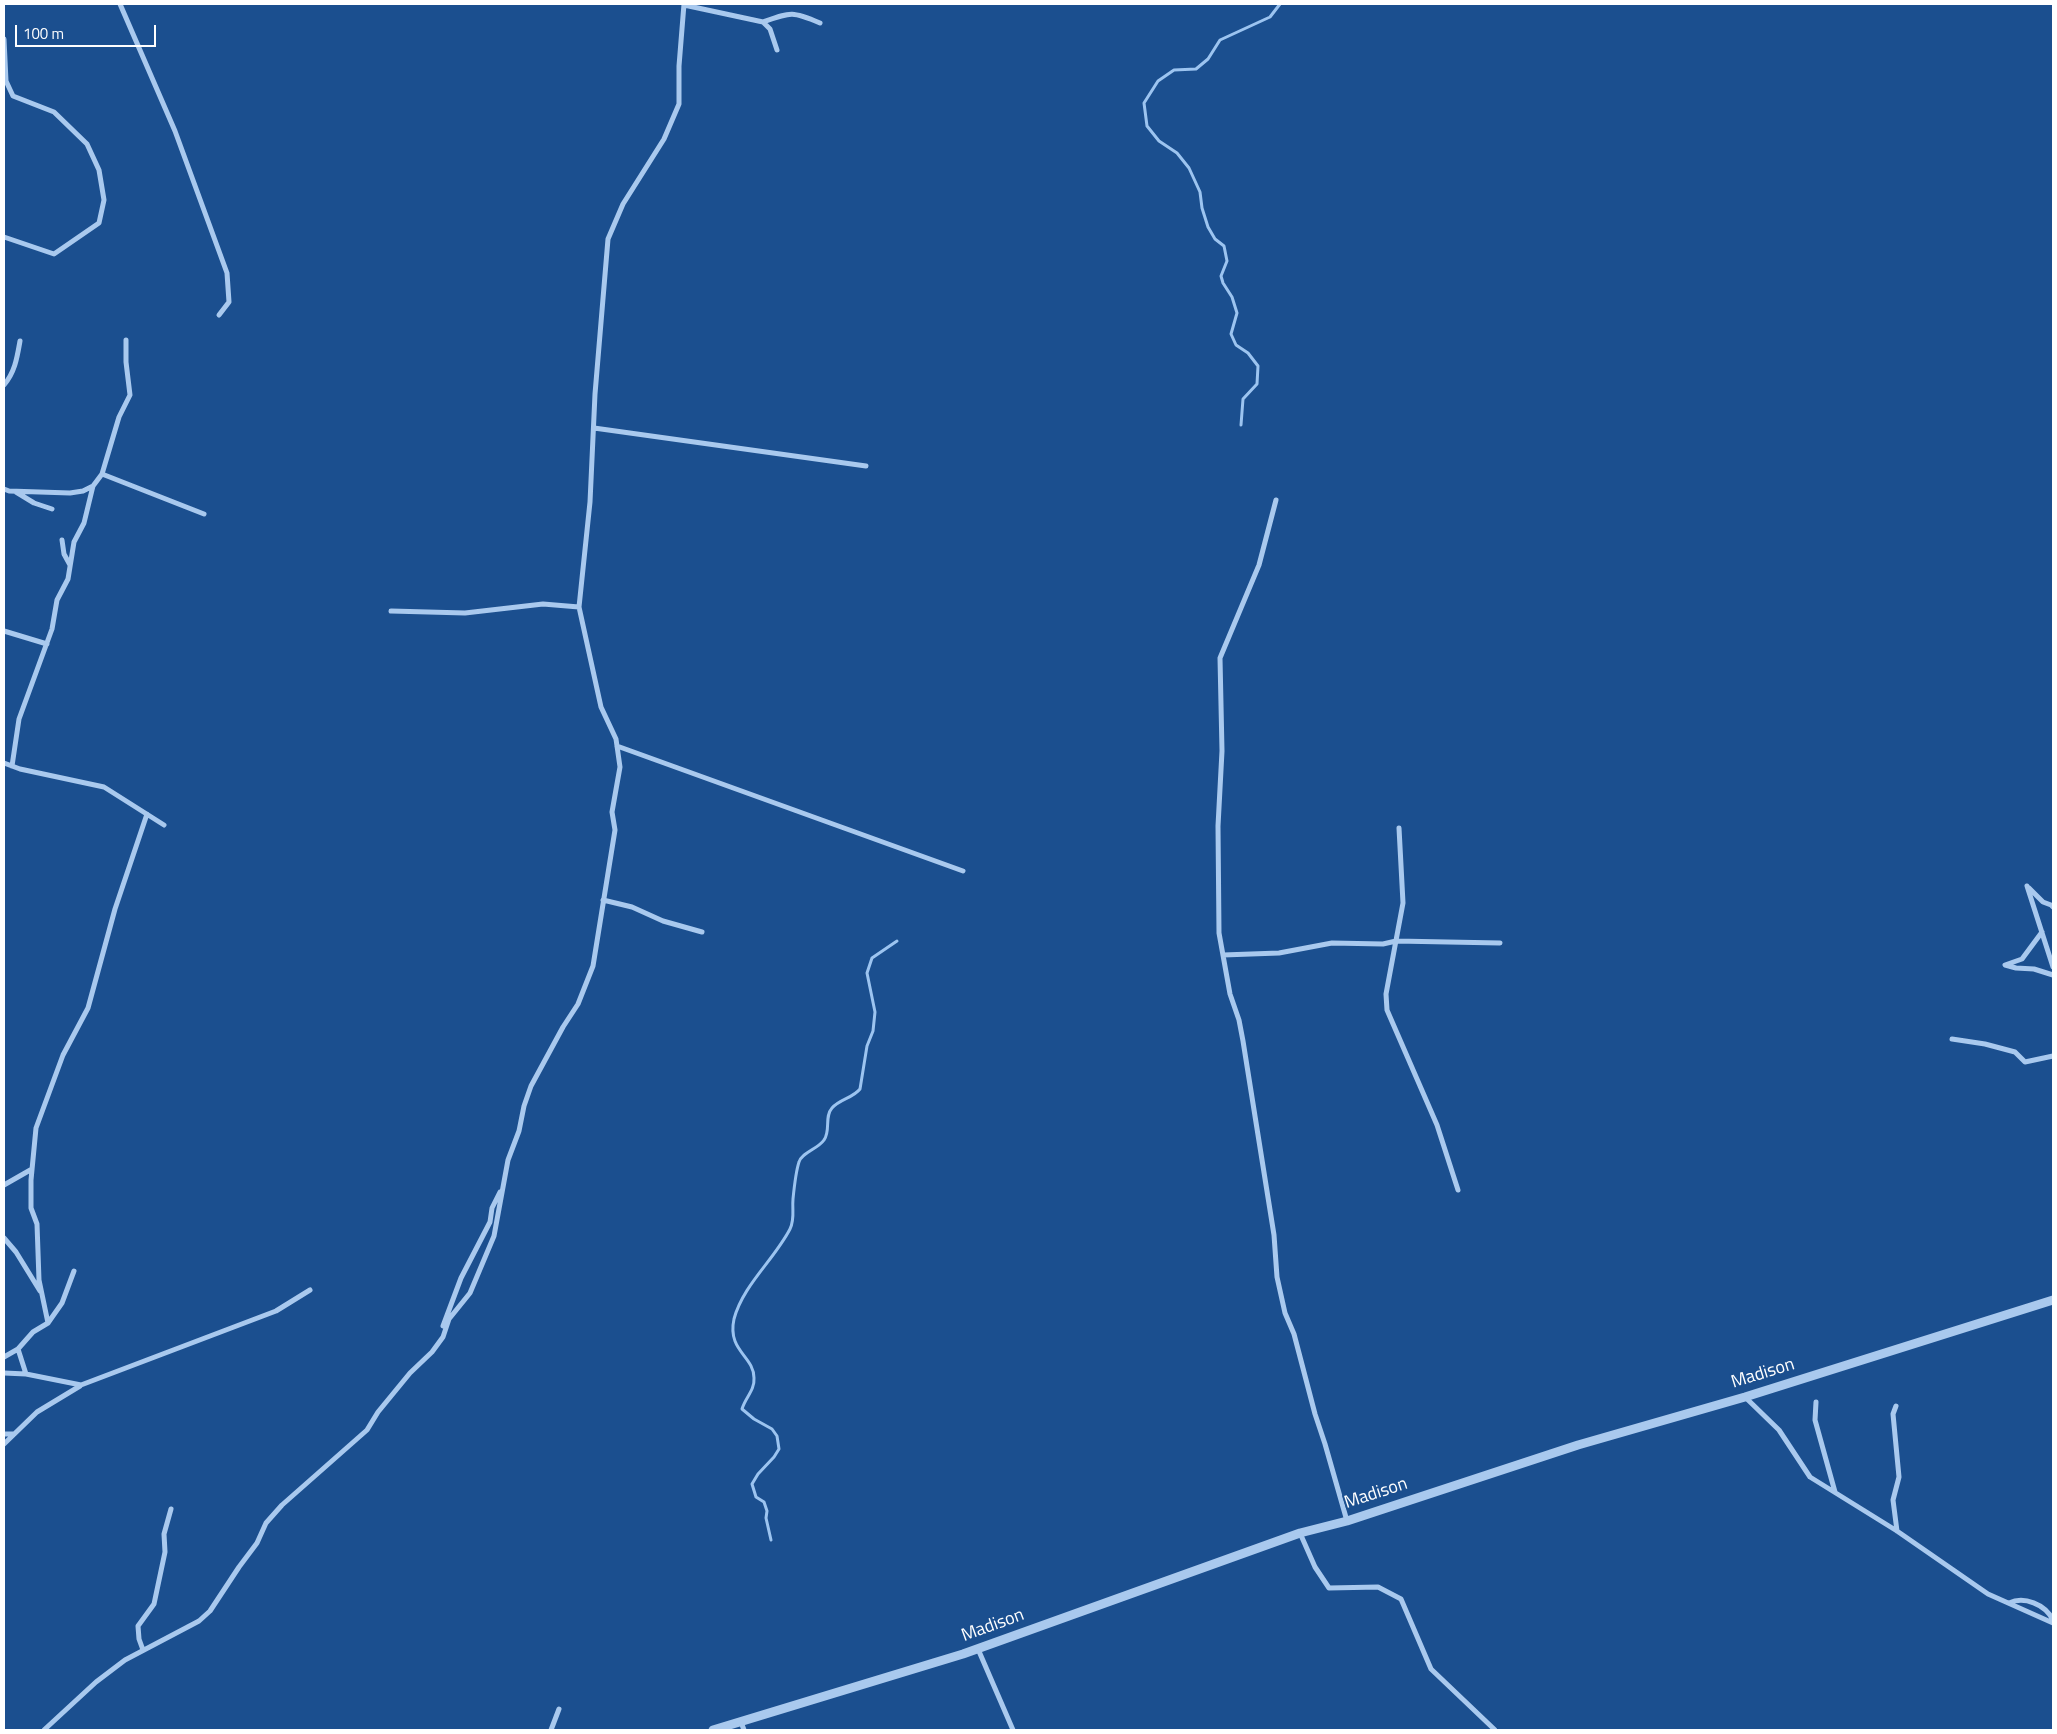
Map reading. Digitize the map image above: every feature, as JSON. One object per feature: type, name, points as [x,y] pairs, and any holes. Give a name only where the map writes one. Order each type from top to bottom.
[{"type":"street","points":[[120,4],[175,131],[227,273],[229,302],[219,315]]},
{"type":"street","points":[[44,1730],[96,1682],[124,1660],[199,1621],[210,1611],[257,1543],[266,1523],[282,1505],[367,1430],[378,1412],[438,1343],[443,1336],[449,1319],[470,1293],[494,1236],[508,1160],[519,1131],[530,1086],[562,1026],[578,1004],[594,966],[615,830],[612,812],[620,767],[616,739],[601,707],[579,607],[590,502],[608,239],[623,204],[664,139],[679,104],[679,66],[684,4],[763,22],[783,15],[798,14],[820,23]]},
{"type":"street","points":[[763,22],[770,29],[777,50]]},
{"type":"street","points":[[4,39],[6,81],[13,96],[54,112],[88,144],[99,170],[104,200],[98,223],[54,254],[4,237]]},
{"type":"street","points":[[12,766],[18,719],[47,644],[58,600],[68,579],[74,542],[84,523],[93,486],[102,474],[119,417],[130,395],[126,362],[126,340]]},
{"type":"street","points":[[4,386],[14,371],[20,341]]},
{"type":"street","points":[[594,428],[866,466]]},
{"type":"street","points":[[102,474],[204,514]]},
{"type":"street","points":[[16,492],[70,493],[83,491],[93,486]]},
{"type":"street","points":[[4,488],[16,492],[34,503],[52,509]]},
{"type":"street","points":[[1276,500],[1259,565],[1220,658],[1222,751],[1218,826],[1219,933],[1230,994],[1239,1020],[1243,1041],[1274,1235],[1277,1277],[1285,1313],[1297,1343],[1315,1414],[1347,1520]]},
{"type":"street","points":[[62,540],[64,554],[70,565]]},
{"type":"street","points":[[391,612],[465,612],[543,604],[579,607]]},
{"type":"street","points":[[4,631],[47,644]]},
{"type":"street","points":[[617,746],[963,871]]},
{"type":"street","points":[[4,763],[104,787],[164,825]]},
{"type":"street","points":[[48,1323],[39,1280],[37,1224],[30,1208],[36,1128],[63,1055],[88,1008],[115,909],[147,814]]},
{"type":"street","points":[[1399,828],[1403,903],[1386,994],[1387,1010],[1438,1125],[1458,1190]]},
{"type":"street","points":[[2053,907],[2051,904],[2043,902],[2027,886],[2053,967]]},
{"type":"street","points":[[603,900],[632,907],[663,921],[702,932]]},
{"type":"street","points":[[2042,932],[2022,959],[2005,965],[2034,969],[2053,975]]},
{"type":"street","points":[[1223,955],[1279,953],[1332,943],[1383,944],[1396,941],[1500,944]]},
{"type":"street","points":[[1952,1039],[1985,1044],[2015,1052],[2025,1062],[2053,1056]]},
{"type":"street","points":[[4,1185],[32,1169]]},
{"type":"street","points":[[438,1343],[461,1278],[490,1222],[492,1208],[503,1185]]},
{"type":"street","points":[[4,1238],[16,1252],[42,1296]]},
{"type":"street","points":[[4,1357],[18,1349],[32,1332],[48,1323],[62,1303],[74,1271]]},
{"type":"street","points":[[4,1444],[37,1412],[81,1385],[276,1311],[310,1290]]},
{"type":"street","name":"Madison","points":[[713,1730],[742,1726],[978,1649],[1300,1533],[1347,1520],[1578,1445],[1745,1397],[2053,1300]]},
{"type":"street","points":[[18,1349],[26,1374]]},
{"type":"street","points":[[4,1374],[26,1374],[81,1385]]},
{"type":"street","points":[[1745,1397],[1779,1430],[1810,1477],[1897,1531],[1988,1594],[2053,1621]]},
{"type":"street","points":[[1816,1402],[1815,1420],[1835,1492]]},
{"type":"street","points":[[1896,1406],[1893,1414],[1899,1477],[1893,1500],[1897,1531]]},
{"type":"street","points":[[4,1434],[14,1434]]},
{"type":"street","points":[[143,1650],[138,1638],[138,1626],[154,1604],[165,1552],[164,1534],[170,1509]]},
{"type":"street","points":[[1300,1533],[1315,1567],[1330,1588],[1378,1587],[1401,1599],[1431,1669],[1495,1730]]},
{"type":"street","points":[[2009,1603],[2017,1599],[2034,1602],[2051,1616],[2053,1621]]},
{"type":"street","points":[[978,1649],[1013,1730]]},
{"type":"street","points":[[551,1730],[559,1709]]},
{"type":"waterway","points":[[1241,425],[1243,399],[1257,384],[1258,366],[1248,353],[1236,345],[1231,334],[1237,313],[1232,297],[1221,276],[1227,261],[1224,246],[1215,239],[1208,227],[1202,208],[1200,192],[1189,168],[1177,153],[1159,141],[1147,126],[1144,103],[1158,81],[1174,70],[1196,69],[1208,59],[1220,40],[1270,17],[1280,4]]},
{"type":"waterway","points":[[771,1540],[764,1502],[756,1497],[752,1484],[779,1449],[777,1436],[772,1429],[754,1419],[742,1409],[753,1386],[754,1378],[750,1364],[734,1339],[734,1319],[744,1295],[776,1251],[792,1225],[795,1180],[800,1159],[824,1140],[827,1132],[828,1116],[832,1108],[860,1089],[867,1046],[873,1031],[875,1012],[867,973],[872,958],[897,941]]}]
